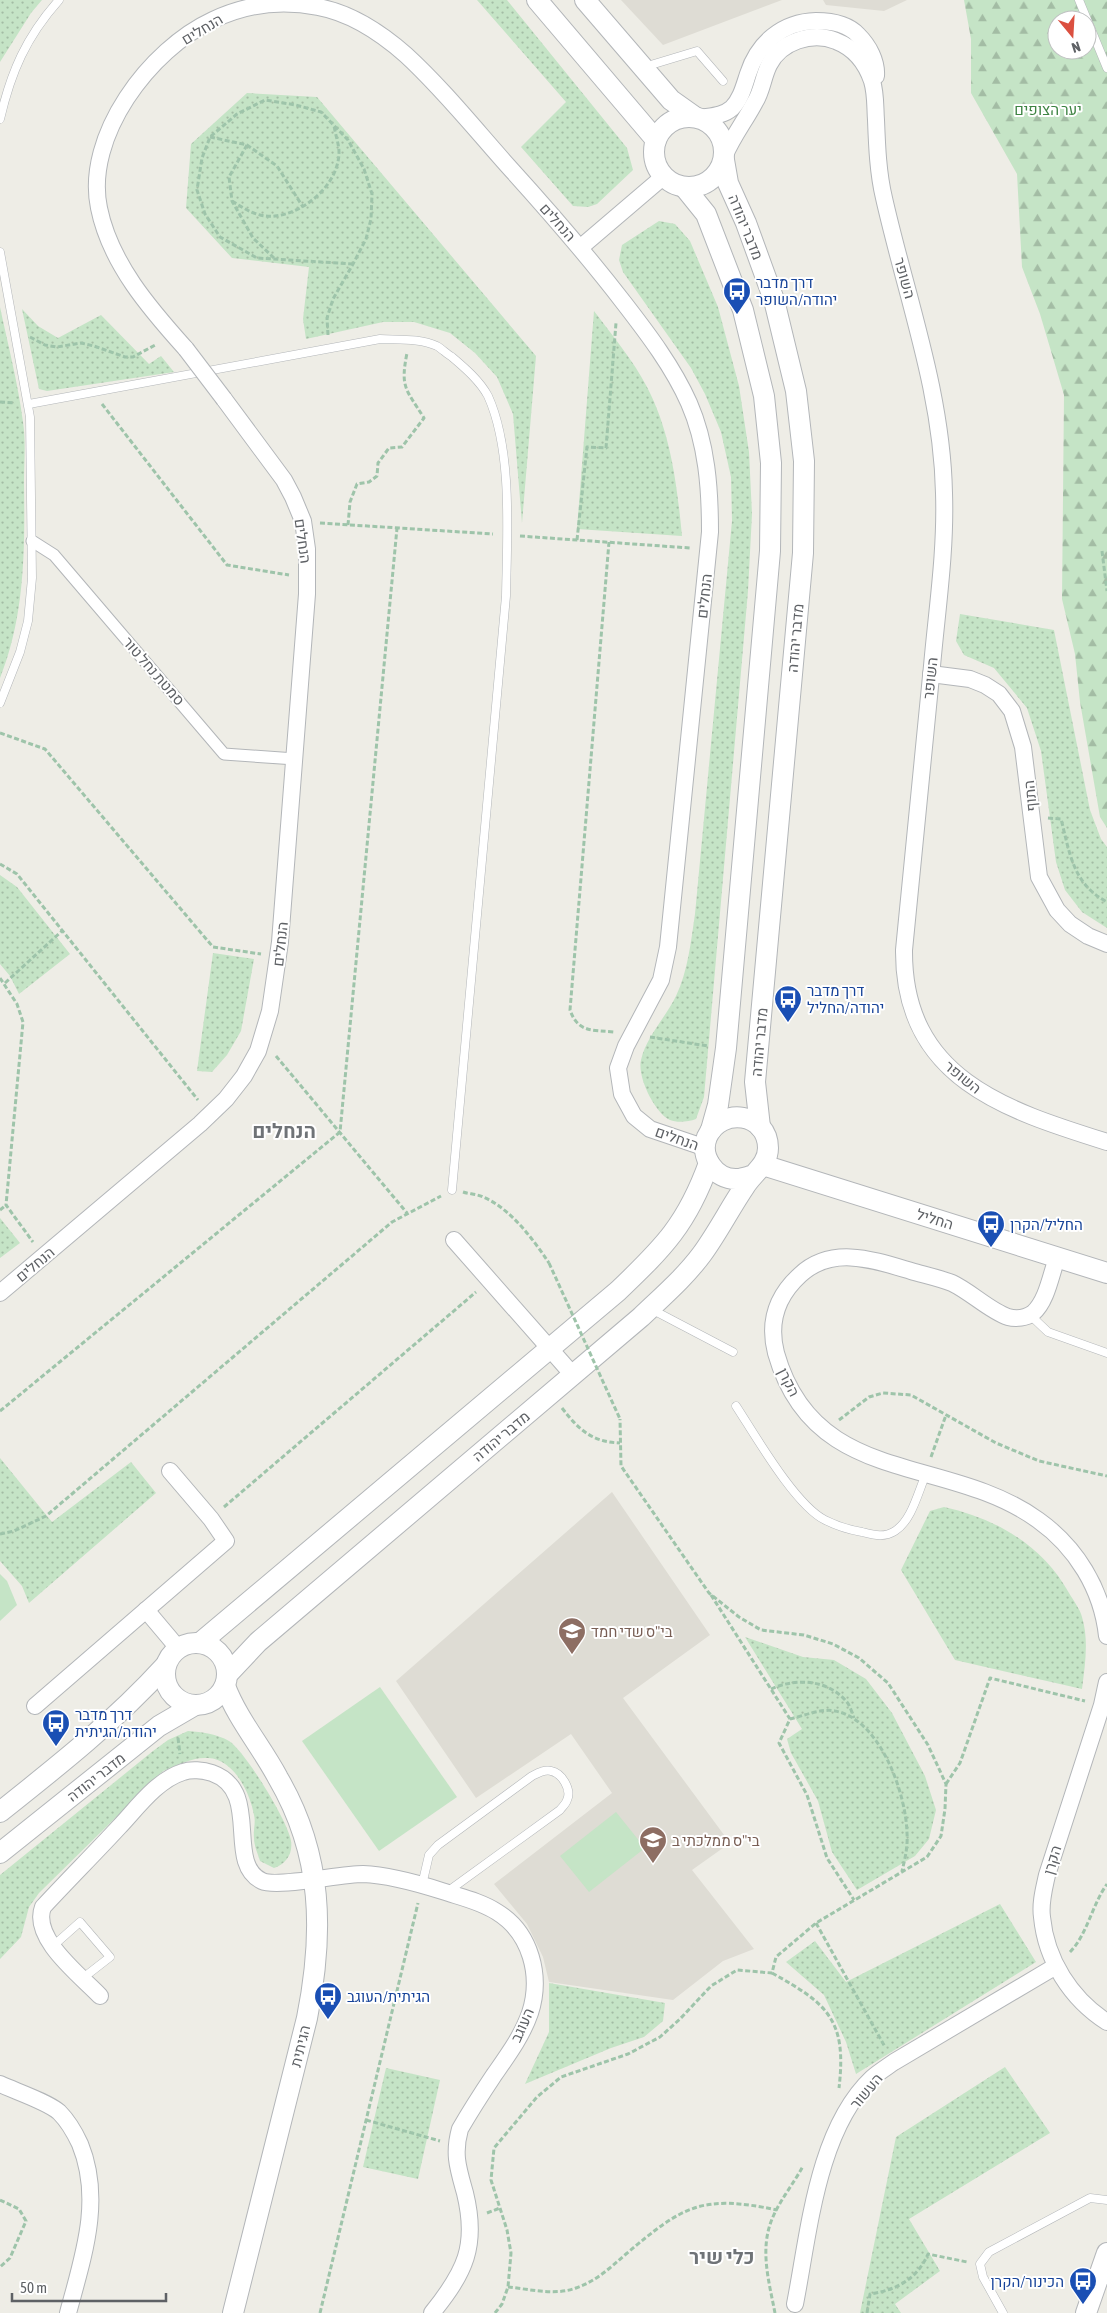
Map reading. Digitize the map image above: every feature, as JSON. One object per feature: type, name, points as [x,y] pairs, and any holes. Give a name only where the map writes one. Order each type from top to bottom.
[{"type":"street","points":[[537,0],[656,140]]},
{"type":"street","points":[[585,0],[671,100],[697,118],[711,124],[722,136],[724,158],[717,175],[707,183],[685,188],[673,184],[664,177],[656,165],[654,152],[656,140],[662,129],[675,120],[687,116],[697,118]]},
{"type":"street","name":"הנחלים","points":[[0,1294],[226,1099],[244,1076],[258,1050],[270,1011],[279,956],[304,644],[307,550],[303,522],[284,480],[224,399],[147,304],[131,281],[108,235],[99,207],[98,178],[102,147],[116,116],[133,90],[155,63],[176,45],[211,20],[233,11],[267,4],[295,3],[341,12],[386,39],[406,55],[581,247],[654,342],[690,404],[704,448],[710,503],[710,532],[668,947],[661,980],[632,1034],[618,1068],[622,1094],[634,1116],[650,1129],[708,1147]]},
{"type":"street","name":"השופר","points":[[697,118],[725,114],[733,107],[742,94],[754,59],[760,48],[780,31],[809,21],[827,21],[840,24],[855,32],[866,43],[876,70],[875,106]]},
{"type":"street","name":"השופר","points":[[724,158],[733,136],[756,101],[773,58],[780,50],[797,41],[812,37],[825,37],[846,46],[858,55],[871,79],[884,196],[926,355],[941,443],[944,494],[943,530],[931,674],[904,950],[904,975],[907,997],[930,1046],[949,1068],[971,1087],[1011,1108],[1107,1142]]},
{"type":"street","name":"מדבר יהודה","points":[[724,158],[728,183],[759,257],[782,330],[796,391],[804,461],[802,553],[755,1082],[760,1127]]},
{"type":"street","points":[[581,247],[664,177]]},
{"type":"street","name":"מדבר יהודה","points":[[200,1643],[618,1291],[664,1245],[689,1211],[718,1105],[726,1048],[770,551],[771,463],[764,396],[743,310],[706,214],[685,188]]},
{"type":"street","name":"סמטת נחל טור","points":[[32,542],[54,555],[224,754],[295,759]]},
{"type":"street","name":"התוף","points":[[931,674],[970,679],[1000,694],[1012,711],[1023,747],[1039,877],[1046,894],[1070,924],[1088,936],[1107,944]]},
{"type":"street","points":[[741,1116],[752,1120],[760,1127],[767,1138],[768,1149],[757,1170],[736,1179],[725,1178],[716,1172],[708,1147],[719,1122],[730,1117],[741,1116]]},
{"type":"street","name":"מדבר יהודה","points":[[226,1680],[258,1642],[650,1309],[698,1260],[720,1228],[734,1202],[757,1170]]},
{"type":"street","name":"החליל","points":[[757,1170],[1107,1273]]},
{"type":"street","points":[[454,1240],[573,1375]]},
{"type":"street","name":"הקרן","points":[[1029,1314],[1015,1318],[1006,1317],[953,1284],[868,1258],[831,1258],[815,1263],[792,1282],[780,1299],[772,1331],[780,1365],[808,1414],[825,1432],[860,1454],[994,1496],[1037,1519],[1054,1533],[1070,1549],[1094,1586],[1102,1607],[1107,1636]]},
{"type":"street","points":[[1029,1314],[1040,1304],[1057,1258]]},
{"type":"street","points":[[36,1706],[226,1541],[211,1518],[170,1471]]},
{"type":"street","points":[[146,1610],[178,1648]]},
{"type":"street","points":[[0,1812],[94,1737],[138,1697],[178,1648],[190,1643],[211,1646],[220,1653],[226,1664],[226,1680],[219,1695],[211,1702],[185,1704],[175,1698],[168,1690],[165,1679],[165,1666]]},
{"type":"street","name":"הגיתית","points":[[226,1680],[232,1704],[246,1729],[265,1755],[292,1803],[303,1830],[314,1878],[318,1940],[315,1979],[307,2018],[233,2313]]},
{"type":"street","name":"הקרן","points":[[1107,1682],[1102,1705],[1047,1875],[1042,1899],[1042,1917],[1047,1945],[1056,1966],[1068,1986],[1085,2005],[1107,2022]]},
{"type":"street","name":"מדבר יהודה","points":[[0,1853],[175,1716],[200,1704]]},
{"type":"street","name":"הגיתית","points":[[200,1704],[246,1729]]},
{"type":"street","name":"העוגב","points":[[182,1772],[208,1771],[220,1775],[231,1785],[238,1798],[246,1862],[261,1880],[273,1883],[363,1874],[384,1876],[447,1892],[479,1903],[497,1912],[513,1924],[523,1938],[532,1957],[535,1978],[530,2012],[521,2035],[473,2106],[460,2129],[456,2146],[456,2163],[470,2219],[470,2244],[463,2269],[448,2293],[432,2313]]},
{"type":"street","points":[[100,1996],[53,1946],[41,1928],[39,1916],[42,1907],[158,1786],[182,1772]]},
{"type":"street","name":"העשור","points":[[795,2304],[823,2164],[838,2128],[856,2099],[872,2079],[894,2062],[1056,1966]]},
{"type":"street","points":[[0,2084],[58,2111],[72,2127],[84,2154],[90,2180],[92,2210],[86,2243],[68,2313]]},
{"type":"street","points":[[1086,2313],[1107,2253]]},
{"type":"lane","points":[[0,119],[8,85],[21,53],[45,16],[59,0]]},
{"type":"lane","points":[[1079,0],[1107,68]]},
{"type":"lane","points":[[643,68],[697,51],[723,81]]},
{"type":"lane","points":[[0,253],[28,404],[32,438],[32,578],[28,621],[20,652],[0,703]]},
{"type":"lane","points":[[28,404],[380,339],[410,340],[436,346],[467,369],[487,395],[498,422],[505,470],[506,596],[452,1190]]},
{"type":"lane","points":[[650,1309],[733,1352]]},
{"type":"lane","points":[[1029,1314],[1048,1332],[1107,1353]]},
{"type":"lane","points":[[736,1406],[782,1476],[805,1503],[824,1520],[852,1530],[882,1536],[896,1530],[910,1513],[926,1474]]},
{"type":"lane","points":[[422,1885],[429,1855],[438,1845],[532,1776],[541,1772],[552,1771],[558,1774],[568,1790],[568,1799],[560,1810],[447,1892]]},
{"type":"lane","points":[[53,1946],[80,1922],[110,1957],[83,1978]]},
{"type":"lane","points":[[1003,2313],[983,2277],[980,2264],[989,2252],[1090,2198],[1107,2200]]},
{"type":"path","points":[[329,349],[327,318],[333,299],[353,264],[366,239],[371,219],[372,194],[364,169],[348,140],[321,112],[296,105],[265,100],[237,114],[210,137],[202,158],[197,190],[205,214],[220,237],[257,258],[353,264]]},
{"type":"path","points":[[232,201],[252,213],[275,216],[303,207],[321,193],[335,170],[339,152],[334,125]]},
{"type":"path","points":[[210,137],[247,145],[276,166],[303,207]]},
{"type":"path","points":[[247,145],[229,177],[232,201],[254,238],[274,259]]},
{"type":"path","points":[[577,540],[588,447],[606,448],[618,296]]},
{"type":"path","points":[[13,328],[45,344],[57,347],[81,343],[133,358],[173,335]]},
{"type":"path","points":[[348,525],[350,502],[357,484],[369,482],[377,476],[378,463],[389,448],[402,447],[424,418],[405,388],[403,376],[410,340]]},
{"type":"path","points":[[93,392],[227,565],[307,578]]},
{"type":"path","points":[[0,1411],[340,1132],[397,528]]},
{"type":"path","points":[[609,542],[570,1010],[573,1020],[582,1029],[632,1034],[726,1048]]},
{"type":"path","points":[[1102,552],[1107,591]]},
{"type":"path","points":[[0,733],[46,750],[213,947],[279,956]]},
{"type":"path","points":[[1032,816],[1061,819],[1072,861],[1085,887],[1107,902]]},
{"type":"path","points":[[0,864],[16,874],[63,930],[209,1114]]},
{"type":"path","points":[[5,983],[63,930]]},
{"type":"path","points":[[0,978],[17,1004],[22,1022],[6,1205],[44,1257]]},
{"type":"path","points":[[261,1040],[407,1213]]},
{"type":"path","points":[[0,1534],[14,1531],[46,1516],[392,1222],[452,1190],[483,1197],[515,1219],[536,1243],[549,1263],[620,1419],[621,1466],[709,1593],[790,1719]]},
{"type":"path","points":[[0,1210],[6,1205]]},
{"type":"path","points":[[211,1518],[490,1280]]},
{"type":"path","points":[[552,1393],[574,1424],[587,1434],[603,1442],[620,1443]]},
{"type":"path","points":[[825,1432],[869,1397],[883,1393],[911,1395],[996,1443],[1040,1461],[1107,1476]]},
{"type":"path","points":[[926,1474],[946,1415]]},
{"type":"path","points":[[709,1593],[739,1617],[761,1630],[804,1635],[833,1644],[859,1658],[888,1683],[928,1745],[946,1784],[941,1836],[926,1857],[816,1923],[776,1958],[772,1973]]},
{"type":"path","points":[[946,1784],[960,1763],[990,1678],[1102,1705]]},
{"type":"path","points":[[771,1689],[787,1682],[821,1684],[835,1691],[847,1702],[854,1719],[882,1749],[901,1794],[908,1832],[902,1872]]},
{"type":"path","points":[[790,1719],[835,1710],[854,1719]]},
{"type":"path","points":[[175,1716],[182,1772]]},
{"type":"path","points":[[790,1719],[779,1744],[807,1795],[827,1858],[854,1900]]},
{"type":"path","points":[[1056,1966],[1078,1944],[1097,1897],[1107,1884]]},
{"type":"path","points":[[320,2313],[422,1885]]},
{"type":"path","points":[[816,1923],[894,2062]]},
{"type":"path","points":[[494,2313],[502,2304],[508,2287],[511,2253],[507,2230],[492,2180],[494,2148],[537,2096],[561,2077],[628,2054],[660,2037],[711,1986],[737,1970],[772,1973],[807,1993],[826,2011],[837,2030],[842,2061],[839,2090]]},
{"type":"path","points":[[366,2120],[456,2146]]},
{"type":"path","points":[[775,2313],[765,2259],[768,2231],[777,2210],[806,2160]]},
{"type":"path","points":[[0,2200],[18,2209],[26,2221],[10,2258],[0,2267]]},
{"type":"path","points":[[508,2287],[551,2292],[574,2289],[599,2278],[658,2227],[674,2216],[682,2211],[703,2204],[744,2203],[777,2210]]},
{"type":"path","points":[[867,2313],[870,2294],[888,2291],[907,2282],[922,2267],[928,2254],[980,2264]]},
{"type":"shaded area","points":[[621,0],[782,0],[663,45]]},
{"type":"shaded area","points":[[823,0],[907,0],[884,11],[826,5]]},
{"type":"shaded area","points":[[612,1492],[710,1635],[623,1698],[730,1843],[692,1870],[754,1949],[723,1961],[673,2000],[549,1982],[543,1957],[527,1924],[494,1884],[612,1793],[571,1734],[476,1798],[396,1681]]},
{"type":"green space","points":[[0,0],[42,0],[31,13],[0,62]]},
{"type":"green space","points":[[477,0],[507,0],[627,148],[633,170],[597,204],[588,207],[573,206],[521,147],[566,102]]},
{"type":"green space","name":"יער הצופים","points":[[964,0],[1107,0],[1107,828],[1100,817],[1080,702],[1075,654],[1062,599],[1064,395],[1040,314],[1022,267],[1017,174],[971,93],[971,39]]},
{"type":"green space","points":[[247,93],[317,97],[536,356],[522,523],[513,414],[497,377],[475,353],[450,333],[414,322],[383,322],[306,339],[303,319],[309,267],[232,258],[186,208],[191,144]]},
{"type":"green space","points":[[659,221],[675,224],[690,241],[718,307],[739,386],[749,452],[752,514],[748,591],[704,1097],[696,1119],[683,1122],[670,1120],[658,1110],[644,1084],[640,1067],[647,1043],[672,1004],[680,986],[692,935],[732,521],[731,477],[721,432],[705,394],[691,368],[623,272],[619,260],[622,245]]},
{"type":"green space","points":[[0,307],[18,393],[25,445],[22,582],[14,631],[0,678]]},
{"type":"green space","points":[[22,309],[38,326],[58,338],[101,315],[149,364],[161,356],[174,372],[47,391],[39,389]]},
{"type":"green space","points":[[594,311],[635,367],[655,405],[672,460],[682,536],[577,529]]},
{"type":"green space","points":[[960,614],[1054,630],[1090,810],[1101,839],[1107,847],[1107,928],[1082,912],[1065,890],[1056,862],[1041,751],[1027,708],[994,668],[964,655],[956,641]]},
{"type":"green space","points":[[0,875],[17,887],[70,954],[19,994],[10,976],[0,964]]},
{"type":"green space","points":[[213,953],[254,959],[241,1031],[227,1055],[212,1072],[197,1071]]},
{"type":"green space","points":[[0,1218],[20,1243],[0,1258]]},
{"type":"green space","points":[[0,1458],[52,1522],[131,1462],[156,1493],[29,1603],[22,1586],[0,1561]]},
{"type":"green space","points":[[944,1507],[982,1519],[1016,1536],[1046,1561],[1058,1576],[1078,1608],[1084,1626],[1086,1653],[1082,1689],[955,1660],[901,1570],[930,1511]]},
{"type":"green space","points":[[0,1574],[7,1581],[17,1605],[0,1621]]},
{"type":"green space","points":[[745,1637],[803,1657],[834,1660],[866,1679],[892,1713],[925,1776],[936,1810],[929,1839],[915,1856],[857,1890],[832,1852],[818,1801],[791,1753],[787,1739],[802,1729]]},
{"type":"green space","points":[[380,1687],[457,1797],[379,1851],[302,1741]]},
{"type":"green space","points":[[188,1731],[209,1734],[229,1741],[245,1758],[283,1819],[291,1841],[291,1850],[288,1858],[274,1868],[260,1861],[255,1847],[255,1818],[249,1797],[239,1779],[226,1764],[208,1758],[185,1762],[163,1771],[39,1893],[29,1907],[21,1937],[0,1959],[0,1875],[153,1751],[168,1740]]},
{"type":"green space","points":[[616,1812],[645,1848],[589,1892],[560,1856]]},
{"type":"green space","points":[[1000,1904],[1036,1962],[856,2074],[846,2042],[824,1995],[786,1962],[815,1941],[846,1982]]},
{"type":"green space","points":[[549,1983],[665,2003],[663,2021],[644,2037],[611,2048],[525,2084],[549,2032]]},
{"type":"green space","points":[[1005,2067],[1050,2133],[909,2219],[940,2271],[895,2304],[901,2313],[860,2313],[896,2137]]},
{"type":"green space","points":[[386,2068],[440,2080],[418,2179],[363,2167]]},
{"type":"place","name":"דרך מדבר יהודה/השופר","points":[[737,315]]},
{"type":"place","name":"דרך מדבר יהודה/החליל","points":[[788,1023]]},
{"type":"place","name":"החליל/הקרן","points":[[991,1248]]},
{"type":"place","name":"בי\"ס שדי חמד","points":[[572,1655]]},
{"type":"place","name":"דרך מדבר יהודה/הגיתית","points":[[56,1747]]},
{"type":"place","name":"בי\"ס ממלכתי ב","points":[[653,1864]]},
{"type":"place","name":"הגיתית/העוגב","points":[[328,2020]]},
{"type":"place","name":"הכינור/הקרן","points":[[1083,2305]]},
{"type":"district","name":"הנחלים","points":[[284,1130]]},
{"type":"district","name":"כלי שיר","points":[[722,2256]]}]
